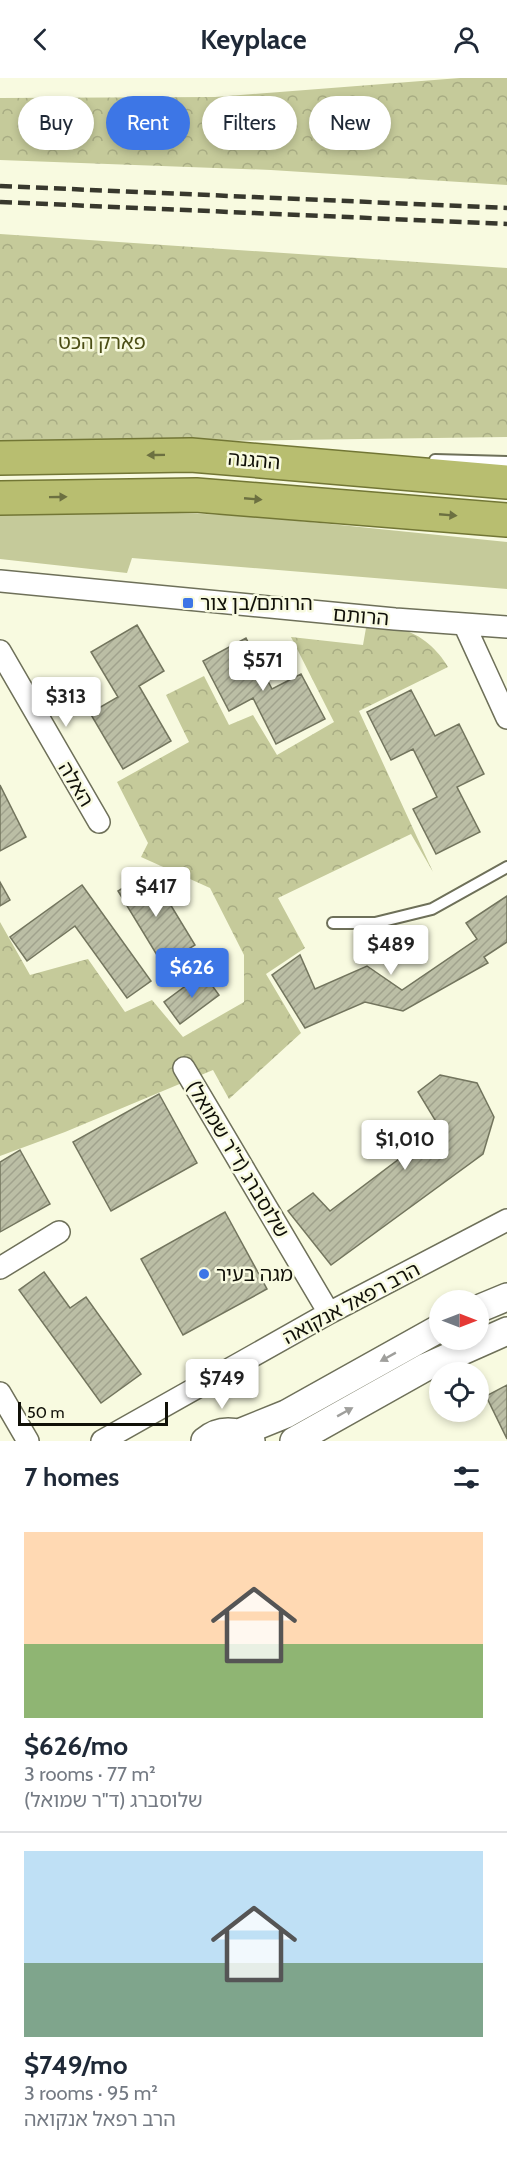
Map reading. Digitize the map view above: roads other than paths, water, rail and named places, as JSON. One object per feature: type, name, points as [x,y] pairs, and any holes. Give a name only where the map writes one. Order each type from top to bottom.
[{"type":"highway","name":"ההגנה","points":[[0,458],[191,454],[507,482]]},
{"type":"highway","name":"ההגנה","points":[[0,498],[196,495],[507,520]]},
{"type":"street","name":"הרותם","points":[[0,581],[507,627]]},
{"type":"street","points":[[464,624],[507,718]]},
{"type":"street","name":"האלה","points":[[3,665],[99,822]]},
{"type":"street","name":"שלוסברג (ד\"ר שמואל)","points":[[184,1068],[329,1313]]},
{"type":"street","name":"הרב רפאל אנקואה","points":[[102,1441],[329,1313],[507,1220]]},
{"type":"street","points":[[0,1268],[59,1232]]},
{"type":"street","points":[[489,1304],[507,1297]]},
{"type":"street","points":[[294,1441],[426,1367],[507,1331]]},
{"type":"street","points":[[205,1441],[217,1433],[245,1437],[429,1334]]},
{"type":"street","points":[[0,1393],[28,1441]]},
{"type":"lane","points":[[191,454],[367,459]]},
{"type":"lane","points":[[425,460],[507,462]]},
{"type":"lane","points":[[333,923],[375,923],[432,909],[507,867]]},
{"type":"railway","points":[[0,186],[507,208]]},
{"type":"railway","points":[[0,202],[507,224]]},
{"type":"place","name":"הרותם/בן צור","points":[[188,603]]},
{"type":"place","name":"מגה בעיר","points":[[204,1274]]},
{"type":"park label","name":"פארק הכט","points":[[102,342]]}]
